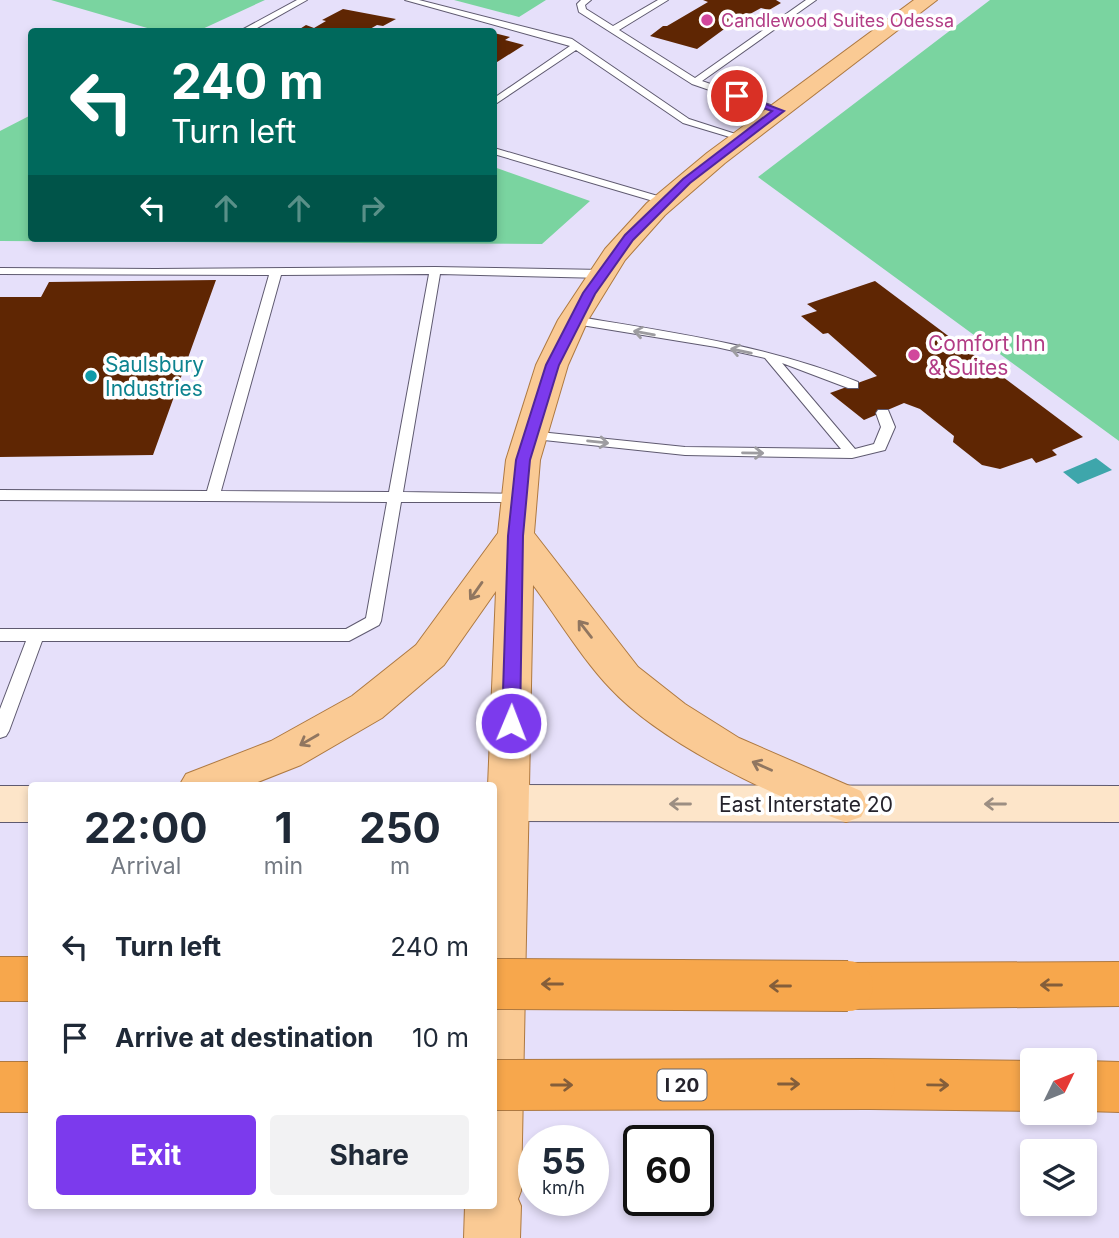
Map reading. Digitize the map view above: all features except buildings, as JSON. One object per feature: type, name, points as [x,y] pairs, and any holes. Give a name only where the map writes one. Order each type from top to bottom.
[{"type":"highway","points":[[0,979],[28,979]]},
{"type":"highway","points":[[497,984],[1119,985]]},
{"type":"highway","name":"I 20","points":[[497,1086],[1020,1086]]},
{"type":"highway","points":[[1097,1086],[1119,1087]]},
{"type":"highway","points":[[0,1087],[28,1087]]},
{"type":"main road","points":[[497,1025],[501,803],[518,517],[523,460],[552,365],[573,320],[603,274],[629,237],[664,201],[927,0]]},
{"type":"main road","points":[[211,782],[286,753],[367,707],[430,655],[518,517]]},
{"type":"main road","points":[[518,517],[582,626],[633,686],[670,715],[724,750],[846,804]]},
{"type":"main road","name":"East Interstate 20","points":[[501,803],[1119,804]]},
{"type":"main road","points":[[0,804],[28,804]]},
{"type":"main road","points":[[492,1238],[493,1209]]},
{"type":"lane","points":[[250,28],[303,0]]},
{"type":"lane","points":[[409,0],[569,41],[686,121],[743,138]]},
{"type":"lane","points":[[587,0],[581,4],[582,10],[695,82],[779,111]]},
{"type":"lane","points":[[613,30],[664,0]]},
{"type":"lane","points":[[695,82],[812,0]]},
{"type":"lane","points":[[497,100],[576,46]]},
{"type":"lane","points":[[497,152],[664,201]]},
{"type":"lane","points":[[0,271],[435,270],[603,274]]},
{"type":"lane","points":[[0,635],[349,635],[373,621],[435,270]]},
{"type":"lane","points":[[213,496],[276,272]]},
{"type":"lane","points":[[573,320],[770,357],[817,369],[853,385]]},
{"type":"lane","points":[[770,357],[852,454]]},
{"type":"lane","points":[[530,435],[685,452],[852,454],[880,447],[888,427],[883,412]]},
{"type":"lane","points":[[0,495],[395,497],[518,517]]},
{"type":"lane","points":[[0,731],[36,635]]},
{"type":"shaded area","points":[[51,0],[265,0],[204,28],[147,28]]},
{"type":"shaded area","points":[[454,0],[546,0],[519,17]]},
{"type":"shaded area","points":[[990,0],[1119,0],[1119,441],[758,177]]},
{"type":"shaded area","points":[[28,117],[28,241],[0,241],[0,131]]},
{"type":"shaded area","points":[[497,168],[590,201],[542,244],[181,242],[497,242]]},
{"type":"shaded area","points":[[1096,458],[1112,470],[1078,484],[1063,472]]},
{"type":"place","name":"Candlewood Suites Odessa","points":[[707,20]]},
{"type":"place","name":"Comfort Inn & Suites","points":[[914,355]]},
{"type":"place","name":"Saulsbury Industries","points":[[91,376]]},
{"type":"route","points":[[511,723],[516,536],[523,460],[552,365],[589,293],[629,237],[686,181],[779,111],[737,96]]}]
